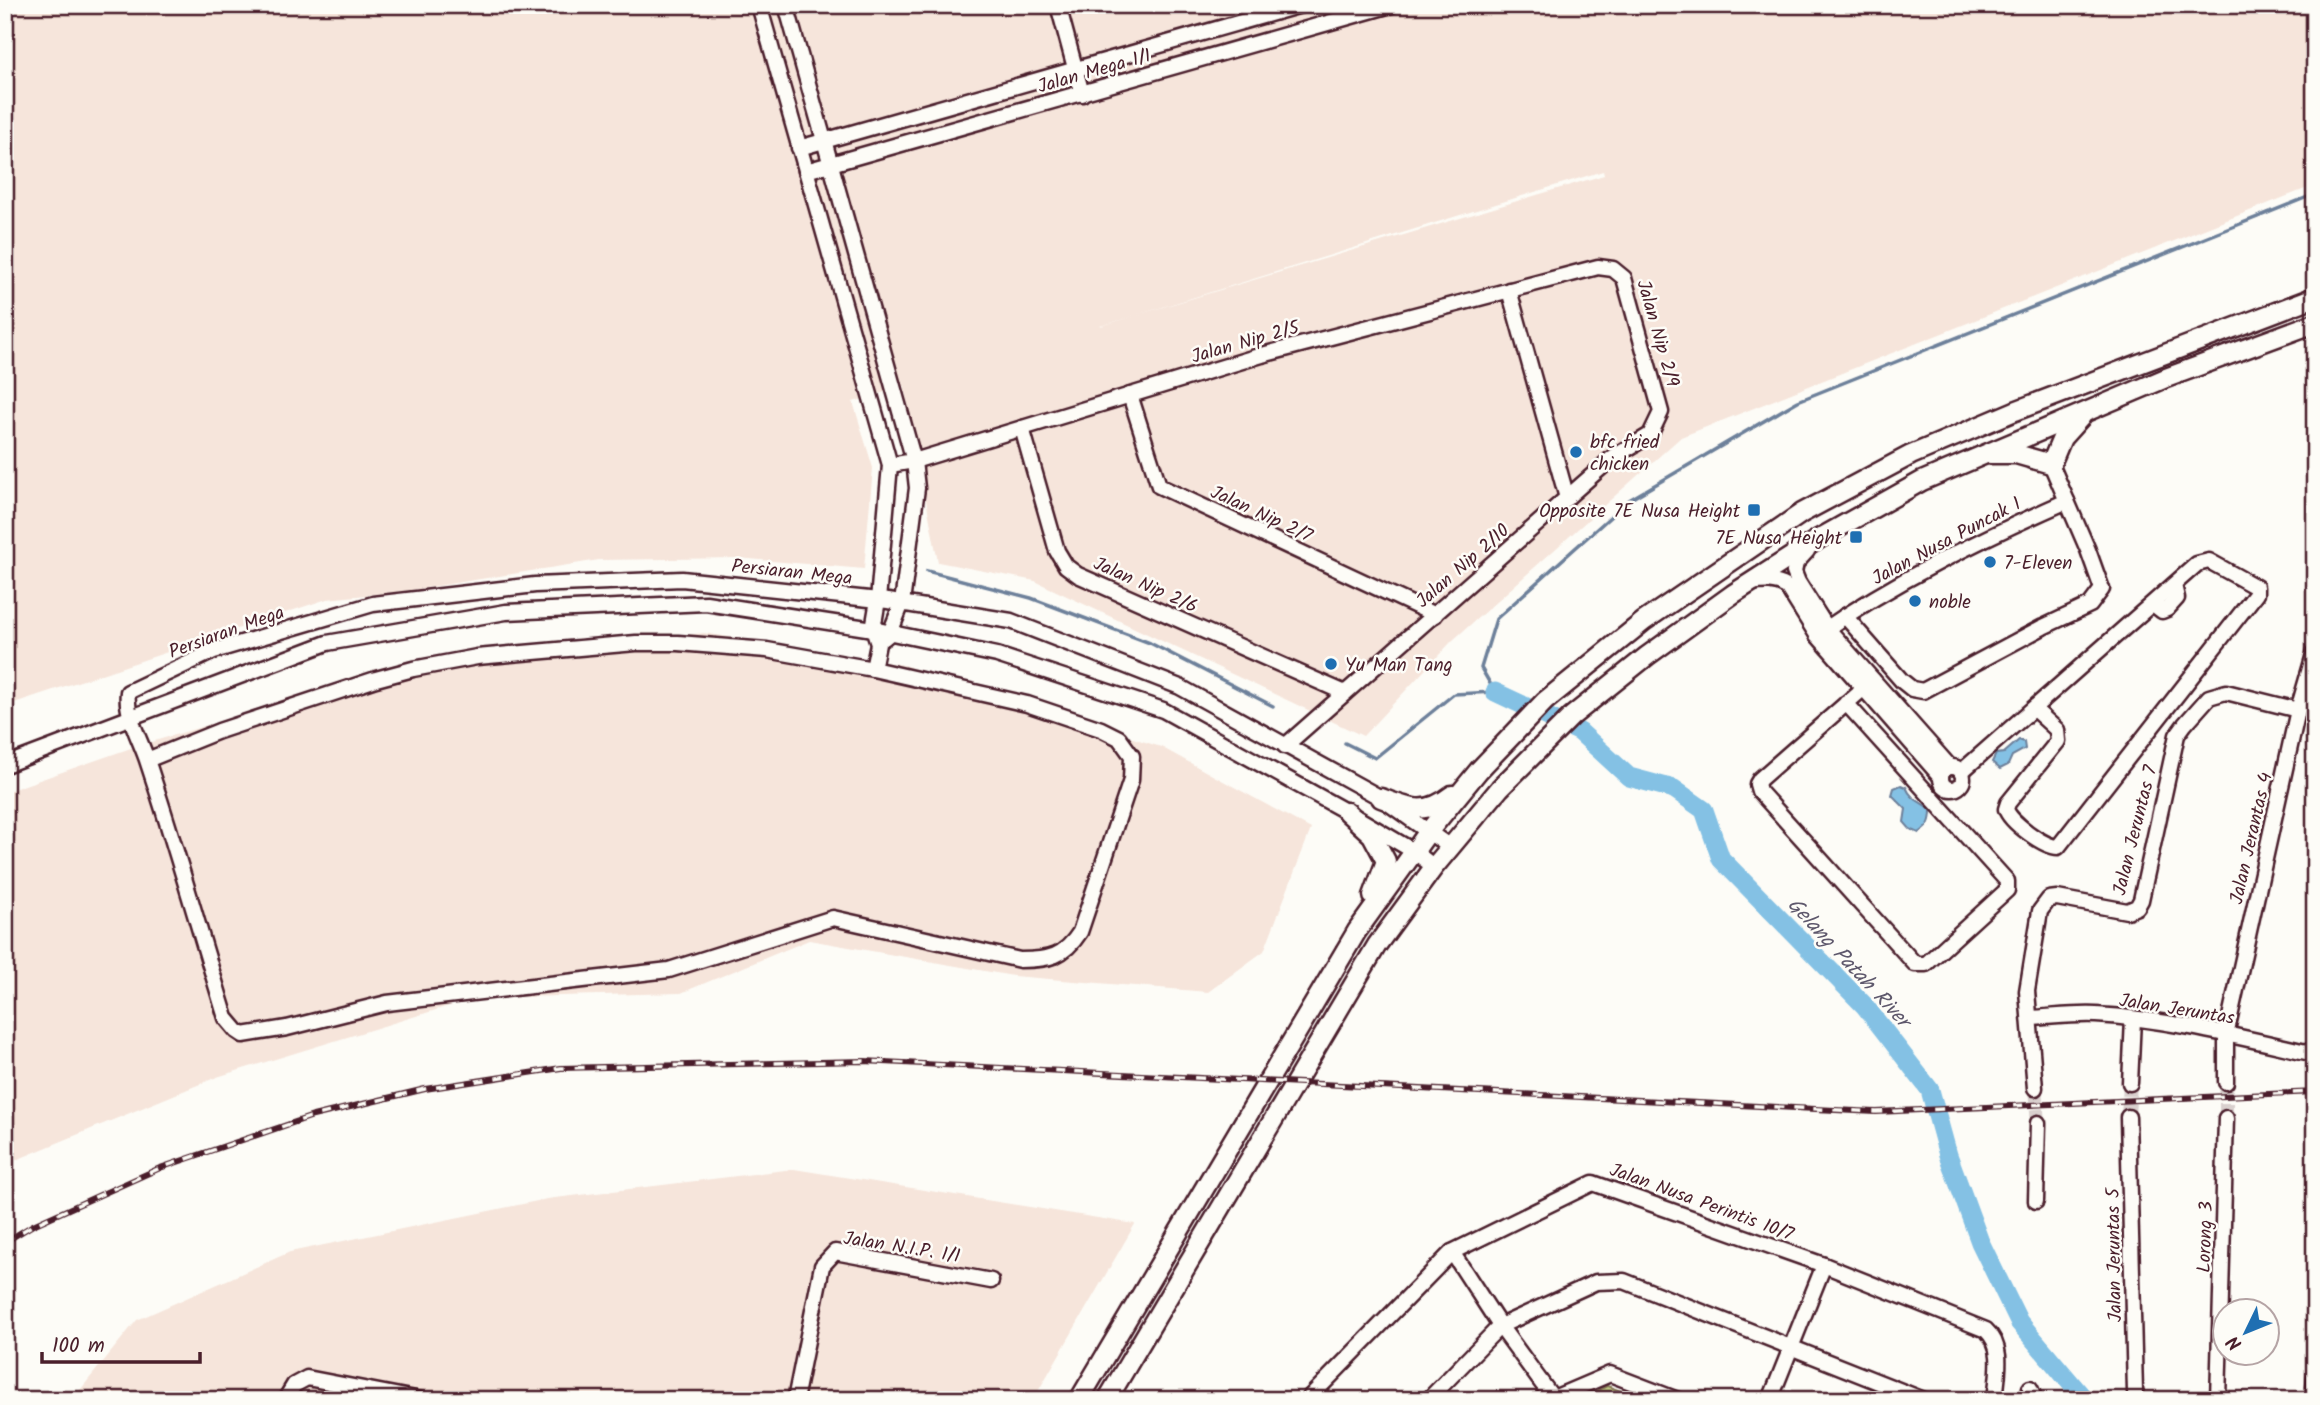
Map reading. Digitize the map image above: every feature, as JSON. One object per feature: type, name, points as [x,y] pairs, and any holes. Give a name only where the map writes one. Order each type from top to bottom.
[{"type":"main road","points":[[1079,1400],[1357,931],[1429,831],[1479,770],[1545,701],[1644,621],[1802,513],[1911,455],[2015,411],[2315,297]]},
{"type":"main road","points":[[1107,1400],[1377,944],[1434,867],[1500,788],[1572,716],[1647,656],[1751,583],[1820,538],[1922,481],[2166,378],[2315,323]]},
{"type":"main road","points":[[1983,454],[2016,454],[2051,464],[2062,438],[2085,412]]},
{"type":"main road","points":[[1381,798],[1421,810],[1436,807],[1479,770]]},
{"type":"main road","points":[[1347,812],[1372,835],[1386,861],[1381,879],[1357,931]]},
{"type":"street","points":[[759,5],[890,465],[873,629],[878,644],[873,669]]},
{"type":"street","points":[[786,5],[914,461],[917,488],[902,603],[890,633],[878,644]]},
{"type":"street","points":[[1058,5],[1082,94]]},
{"type":"street","points":[[799,148],[1075,70],[1275,9],[1301,5]]},
{"type":"street","name":"Jalan Mega 1/1","points":[[806,172],[1391,5]]},
{"type":"street","points":[[1275,9],[1283,36]]},
{"type":"street","name":"Jalan Nip 2/5","points":[[890,465],[914,461],[1262,355],[1598,267],[1613,269]]},
{"type":"street","name":"Jalan Nip 2/9","points":[[1613,269],[1623,278],[1661,412]]},
{"type":"street","points":[[1509,290],[1567,498]]},
{"type":"street","name":"Jalan Nip 2/7","points":[[1130,395],[1159,486],[1435,615]]},
{"type":"street","name":"Jalan Nip 2/10","points":[[1285,746],[1612,458],[1650,435],[1661,412]]},
{"type":"street","name":"Jalan Nip 2/6","points":[[1022,428],[1057,551],[1066,566],[1078,575],[1345,693]]},
{"type":"street","points":[[1844,615],[1902,681],[1912,689],[1923,691],[2090,605],[2102,589],[2051,464]]},
{"type":"street","name":"Jalan Nusa Puncak 1","points":[[1822,631],[1844,615],[1991,535],[2067,501]]},
{"type":"street","points":[[1820,538],[1796,564],[1794,572],[1822,631]]},
{"type":"street","points":[[1751,583],[1766,580],[1787,587],[1868,684],[1951,772],[2034,709],[2153,604],[2162,611],[2167,609],[2177,598],[2174,584],[2197,564],[2208,561],[2256,587],[2256,594],[2058,847],[2046,845],[2010,818],[2006,809],[2058,741],[2057,730],[2034,709]]},
{"type":"street","name":"Persiaran Mega","points":[[131,717],[128,692],[136,686],[214,651],[373,604],[536,585],[682,579],[902,603],[1011,621],[1180,687],[1381,798],[1450,847]]},
{"type":"street","points":[[5,765],[327,643],[506,612],[706,603],[873,629],[997,655],[1163,710],[1347,812],[1415,852],[1434,867]]},
{"type":"street","points":[[131,717],[147,760],[226,1018],[243,1035],[287,1028],[387,1003],[669,970],[833,918],[1020,960],[1044,960],[1058,955],[1073,943],[1080,932],[1131,780],[1132,757],[1119,737],[1027,704],[873,669],[767,650],[636,642],[477,657],[376,679],[219,731],[147,760]]},
{"type":"street","name":"Jalan Jerantas 4","points":[[2225,1035],[2298,710],[2315,652]]},
{"type":"street","points":[[1846,703],[2007,881],[2007,890],[1926,964],[1914,964],[1759,790],[1760,779],[1846,703],[1868,684]]},
{"type":"street","name":"Jalan Jeruntas 7","points":[[2031,1018],[2027,991],[2040,911],[2049,899],[2127,911],[2137,907],[2141,900],[2176,736],[2208,696],[2226,692],[2298,710]]},
{"type":"street","name":"Jalan Jeruntas","points":[[2031,1018],[2093,1015],[2133,1019],[2315,1054]]},
{"type":"street","points":[[2031,1018],[2035,1088]]},
{"type":"street","points":[[2130,1083],[2133,1019]]},
{"type":"street","points":[[2225,1035],[2226,1082]]},
{"type":"street","name":"Jalan Jeruntas 5","points":[[2128,1116],[2135,1392]]},
{"type":"street","name":"Lorong 3","points":[[2218,1400],[2226,1118]]},
{"type":"street","points":[[2036,1201],[2038,1123]]},
{"type":"street","name":"Jalan Nusa Perintis 10/7","points":[[1307,1400],[1452,1252],[1593,1183],[1824,1265],[1986,1330],[1994,1337],[1998,1348],[1995,1400]]},
{"type":"street","name":"Jalan N.I.P. 1/1","points":[[795,1400],[822,1266],[835,1252],[992,1281]]},
{"type":"street","points":[[1452,1252],[1551,1399],[1610,1374],[1678,1400]]},
{"type":"street","points":[[1770,1400],[1824,1265]]},
{"type":"street","points":[[1428,1400],[1500,1326],[1596,1282],[1624,1281],[1924,1400]]},
{"type":"street","points":[[285,1400],[294,1385],[307,1378],[421,1400]]},
{"type":"street","points":[[2312,1400],[2315,1378]]},
{"type":"shaded area","points":[[5,5],[2315,5],[2315,185],[1681,437],[1452,641],[1363,736],[1035,581],[938,562],[904,386],[853,402],[873,468],[864,569],[738,558],[599,560],[406,591],[327,599],[5,706]],"holes":[[[1603,171],[1604,175],[1134,316]]]},
{"type":"shaded area","points":[[704,633],[903,665],[1161,747],[1311,829],[1264,951],[1208,992],[1013,976],[809,940],[681,993],[475,998],[217,1077],[16,1160],[5,1120],[5,792],[131,748],[426,660]]},
{"type":"shaded area","points":[[794,1169],[1135,1224],[1033,1400],[72,1400],[137,1320],[290,1252],[547,1199]]},
{"type":"green space","points":[[1607,1386],[1645,1400],[1578,1400]]},
{"type":"water","points":[[2019,740],[2024,742],[2025,749],[2012,756],[2008,765],[2000,769],[1992,762],[1996,754],[2004,753]]},
{"type":"water","points":[[1901,785],[1931,810],[1929,823],[1919,833],[1904,822],[1906,809],[1892,795],[1894,788]]},
{"type":"waterway","points":[[1345,743],[1375,758],[1454,694],[1495,692],[1481,668],[1496,619],[1629,500],[1798,401],[2315,194]]},
{"type":"waterway","points":[[927,571],[1031,598],[1150,643],[1273,706]]},
{"type":"waterway","name":"Gelang Patah River","points":[[1495,692],[1580,732],[1629,777],[1674,789],[1704,810],[1721,859],[1864,1005],[1930,1090],[1948,1155],[1980,1242],[2019,1322],[2085,1400]]},
{"type":"tunnel","points":[[2226,1082],[2226,1118]]},
{"type":"tunnel","points":[[2128,1117],[2130,1083]]},
{"type":"tunnel","points":[[2035,1088],[2038,1123]]},
{"type":"railway","points":[[5,1242],[33,1225],[160,1168],[313,1116],[425,1089],[561,1068],[864,1061],[1876,1112],[2315,1092]]},
{"type":"place","name":"bfc fried chicken","points":[[1576,452]]},
{"type":"place","name":"Opposite 7E Nusa Height","points":[[1754,510]]},
{"type":"place","name":"7E Nusa Height","points":[[1856,537]]},
{"type":"place","name":"7-Eleven","points":[[1990,562]]},
{"type":"place","name":"noble","points":[[1915,601]]},
{"type":"place","name":"Yu Man Tang","points":[[1331,664]]}]
